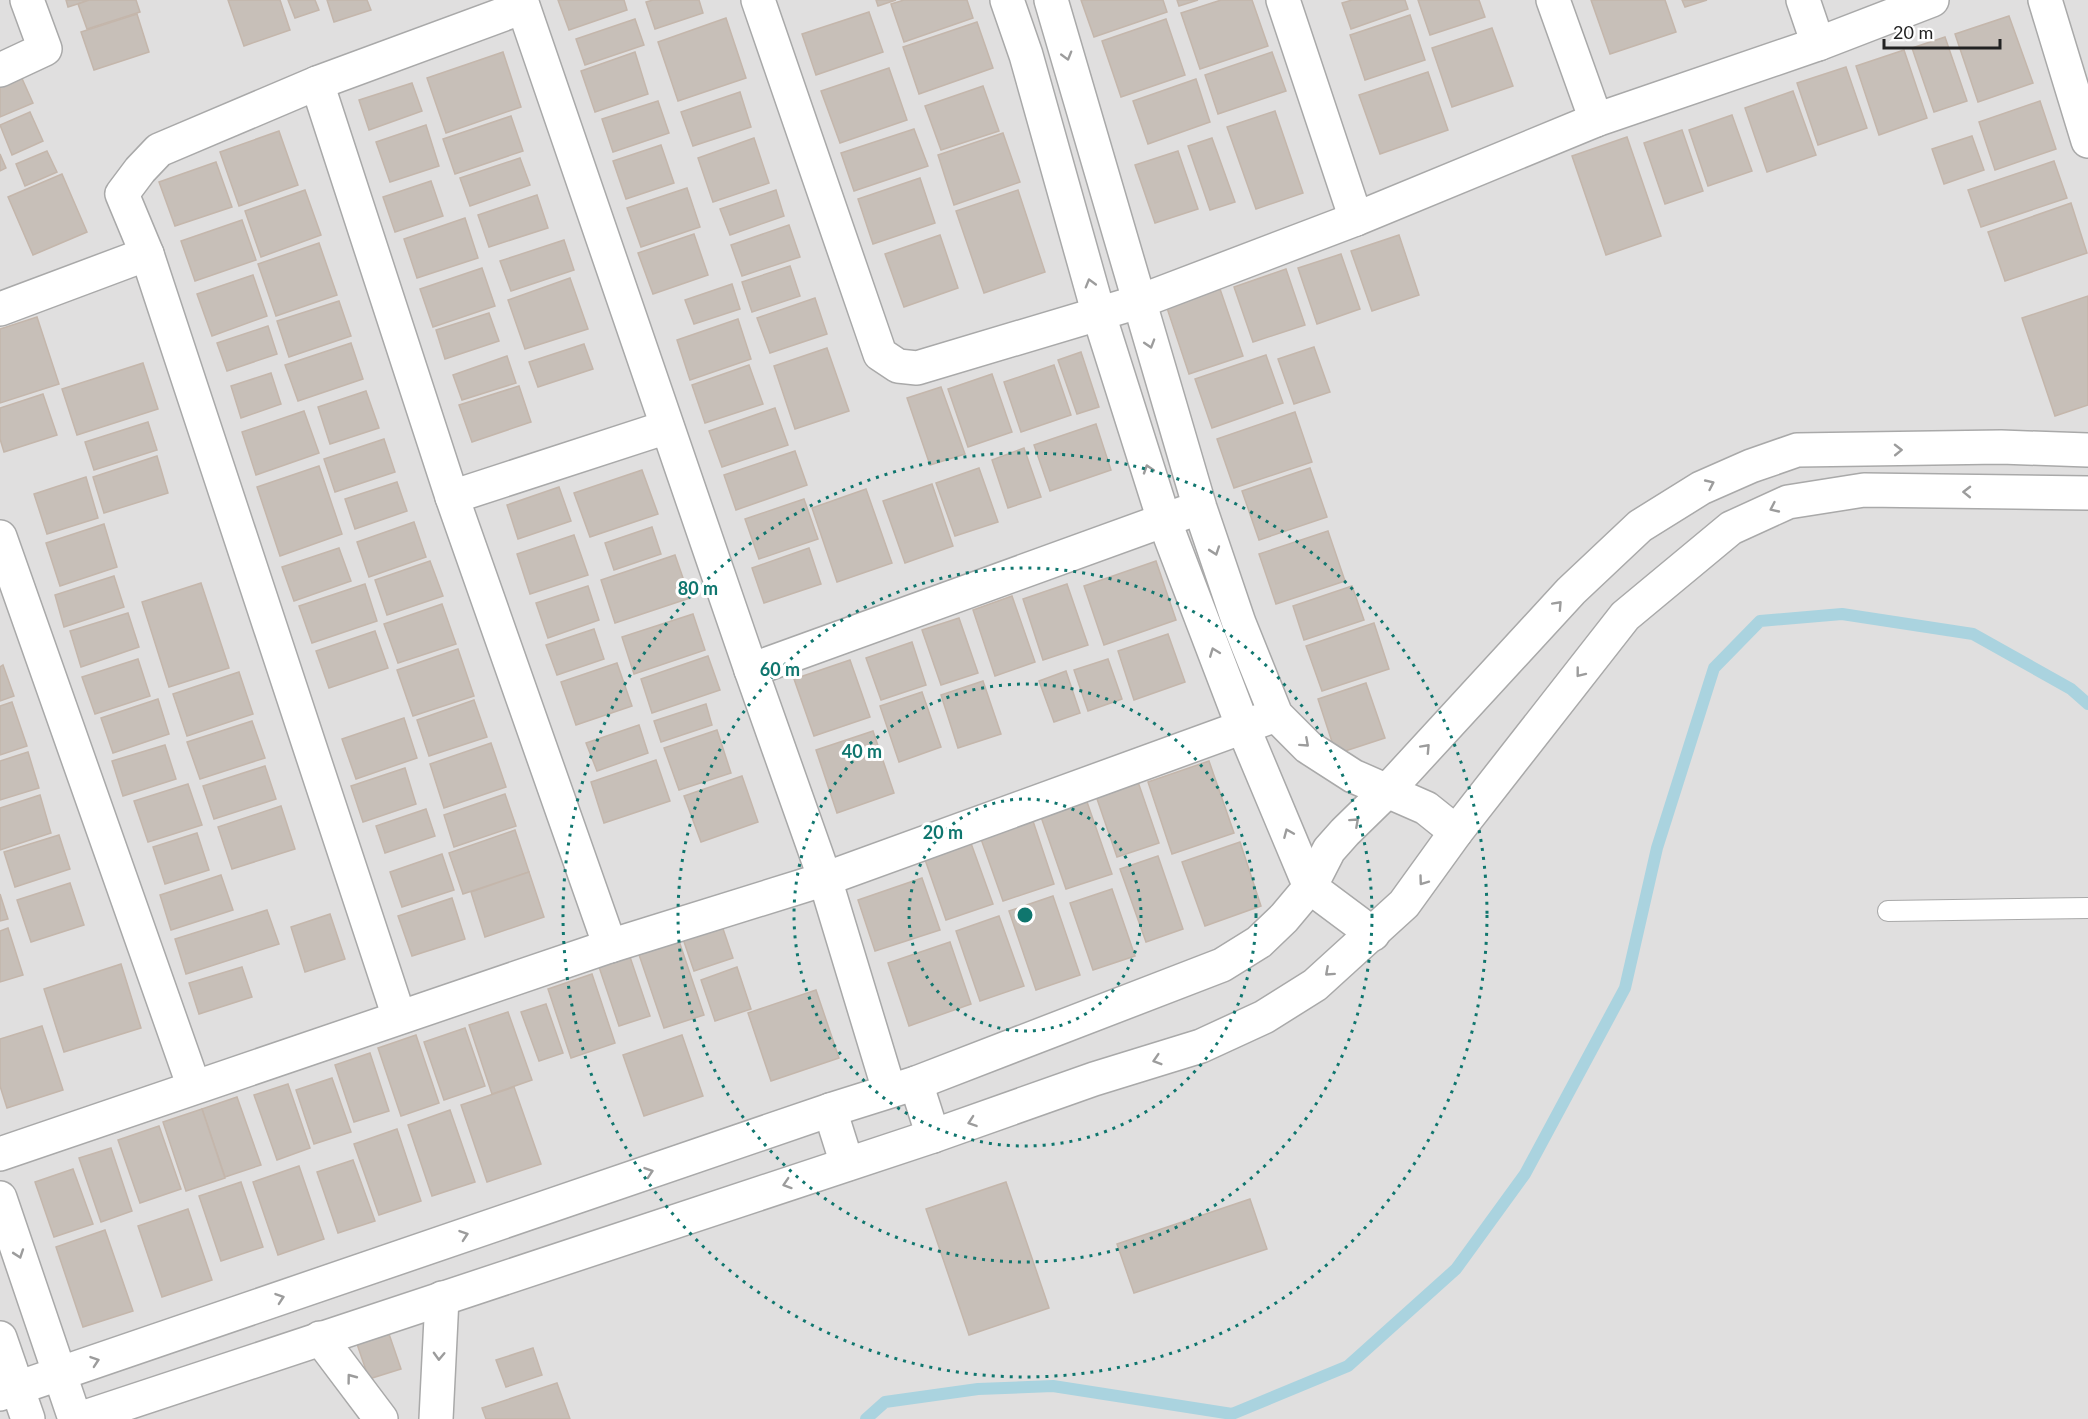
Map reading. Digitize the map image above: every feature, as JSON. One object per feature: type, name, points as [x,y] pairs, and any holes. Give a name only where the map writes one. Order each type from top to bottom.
[{"type":"street","points":[[0,70],[45,49],[27,0]]},
{"type":"street","points":[[758,0],[880,354],[898,366],[917,368],[1138,303],[1356,219],[1596,120],[1818,44],[1932,0]]},
{"type":"street","points":[[1007,0],[1026,55],[1099,315],[1164,520],[1243,727],[1310,887],[1373,933]]},
{"type":"street","points":[[1051,0],[1200,508],[1239,623],[1276,716],[1308,747],[1353,776],[1426,808],[1456,832]]},
{"type":"street","points":[[1283,0],[1356,219]]},
{"type":"street","points":[[1553,0],[1596,120]]},
{"type":"street","points":[[1803,0],[1818,44]]},
{"type":"street","points":[[2045,0],[2088,141]]},
{"type":"street","points":[[399,1017],[147,254],[122,194],[159,150],[317,83],[522,3],[825,879],[902,1087],[933,1136]]},
{"type":"street","points":[[317,83],[452,497],[610,946]]},
{"type":"street","points":[[0,309],[147,254]]},
{"type":"street","points":[[452,497],[667,427]]},
{"type":"street","points":[[2001,447],[2001,492]]},
{"type":"street","points":[[9,1391],[902,1087],[1222,965],[1259,942],[1310,887],[1329,850],[1387,791],[1571,591],[1640,526],[1701,488],[1751,466],[1797,450],[2001,447],[2088,450]]},
{"type":"street","points":[[0,1198],[77,1419],[933,1136],[1094,1079],[1201,1046],[1264,1017],[1315,985],[1373,933],[1421,884],[1456,832],[1625,616],[1731,528],[1788,502],[1864,490],[2088,494]]},
{"type":"street","points":[[751,670],[1200,508]]},
{"type":"street","points":[[0,537],[194,1087]]},
{"type":"street","points":[[0,1154],[610,946],[825,879],[1276,716]]},
{"type":"street","points":[[830,1110],[847,1164]]},
{"type":"street","points":[[436,1419],[442,1298]]},
{"type":"street","points":[[0,1338],[9,1391],[28,1419]]},
{"type":"street","points":[[320,1338],[381,1419]]},
{"type":"lane","points":[[1888,911],[2088,908]]},
{"type":"shaded area","points":[[0,0],[2088,0],[2088,1419],[0,1419]]},
{"type":"building","points":[[66,0],[90,0],[68,7]]},
{"type":"building","points":[[89,0],[136,0],[140,12],[87,29],[78,4]]},
{"type":"building","points":[[228,0],[280,0],[290,30],[244,46]]},
{"type":"building","points":[[288,0],[315,0],[319,10],[295,18]]},
{"type":"building","points":[[327,0],[367,0],[371,10],[334,22]]},
{"type":"building","points":[[558,0],[624,0],[627,10],[569,30]]},
{"type":"building","points":[[699,0],[703,13],[655,29],[646,2]]},
{"type":"building","points":[[876,0],[896,0],[878,6]]},
{"type":"building","points":[[904,0],[967,0],[973,18],[904,42],[891,4]]},
{"type":"building","points":[[1081,0],[1163,0],[1167,12],[1094,37]]},
{"type":"building","points":[[1177,0],[1198,0],[1179,6]]},
{"type":"building","points":[[1221,0],[1252,0],[1268,46],[1200,69],[1181,13]]},
{"type":"building","points":[[1352,0],[1405,0],[1408,9],[1351,29],[1342,3]]},
{"type":"building","points":[[1418,0],[1479,0],[1485,17],[1430,35]]},
{"type":"building","points":[[1591,0],[1665,0],[1676,32],[1610,54]]},
{"type":"building","points":[[1682,0],[1707,0],[1685,7]]},
{"type":"building","points":[[869,12],[883,52],[816,75],[802,34]]},
{"type":"building","points":[[137,14],[149,52],[94,70],[81,32]]},
{"type":"building","points":[[1410,15],[1425,60],[1365,80],[1350,35]]},
{"type":"building","points":[[2009,16],[2033,83],[1978,102],[1955,34]]},
{"type":"building","points":[[726,18],[746,78],[678,101],[658,42]]},
{"type":"building","points":[[635,19],[644,45],[585,65],[576,39]]},
{"type":"building","points":[[1166,19],[1185,75],[1121,97],[1102,41]]},
{"type":"building","points":[[977,22],[993,68],[919,94],[903,47]]},
{"type":"building","points":[[1492,28],[1513,86],[1452,107],[1432,48]]},
{"type":"building","points":[[1945,37],[1967,101],[1934,112],[1912,48]]},
{"type":"building","points":[[1904,50],[1927,118],[1879,135],[1856,66]]},
{"type":"building","points":[[503,52],[521,107],[446,133],[427,78]]},
{"type":"building","points":[[635,52],[648,94],[595,112],[581,71]]},
{"type":"building","points":[[1272,52],[1286,91],[1218,114],[1205,75]]},
{"type":"building","points":[[1846,67],[1867,128],[1818,145],[1797,83]]},
{"type":"building","points":[[889,68],[907,120],[840,143],[821,91]]},
{"type":"building","points":[[1428,72],[1448,130],[1380,154],[1359,95]]},
{"type":"building","points":[[20,74],[33,103],[0,117],[0,83]]},
{"type":"building","points":[[1196,79],[1210,122],[1148,144],[1133,101]]},
{"type":"building","points":[[412,83],[422,111],[369,130],[359,100]]},
{"type":"building","points":[[983,86],[999,131],[941,150],[925,106]]},
{"type":"building","points":[[1793,91],[1816,155],[1767,172],[1745,108]]},
{"type":"building","points":[[740,92],[751,127],[693,146],[681,112]]},
{"type":"building","points":[[658,101],[669,133],[613,152],[602,119]]},
{"type":"building","points":[[2040,101],[2056,149],[1995,170],[1979,122]]},
{"type":"building","points":[[1275,111],[1303,193],[1256,209],[1227,127]]},
{"type":"building","points":[[30,112],[43,141],[12,155],[0,125]]},
{"type":"building","points":[[1732,115],[1752,171],[1708,186],[1689,130]]},
{"type":"building","points":[[511,116],[523,151],[455,174],[443,139]]},
{"type":"building","points":[[426,125],[439,166],[390,182],[376,142]]},
{"type":"building","points":[[914,129],[928,166],[854,191],[841,153]]},
{"type":"building","points":[[1682,130],[1703,191],[1665,204],[1644,143]]},
{"type":"building","points":[[279,131],[298,185],[239,206],[220,152]]},
{"type":"building","points":[[1003,133],[1020,182],[954,205],[938,155]]},
{"type":"building","points":[[1972,136],[1984,170],[1944,184],[1932,149]]},
{"type":"building","points":[[1627,137],[1661,236],[1606,255],[1572,156]]},
{"type":"building","points":[[754,138],[769,183],[713,202],[698,158]]},
{"type":"building","points":[[1212,138],[1235,202],[1210,210],[1188,146]]},
{"type":"building","points":[[661,145],[674,183],[626,199],[613,161]]},
{"type":"building","points":[[47,151],[57,172],[25,186],[16,164]]},
{"type":"building","points":[[1178,151],[1198,209],[1155,223],[1135,165]]},
{"type":"building","points":[[0,154],[6,168],[0,171]]},
{"type":"building","points":[[520,158],[530,185],[470,206],[460,178]]},
{"type":"building","points":[[2054,161],[2067,198],[1981,227],[1968,190]]},
{"type":"building","points":[[216,162],[232,207],[175,226],[159,182]]},
{"type":"building","points":[[62,174],[87,232],[33,255],[8,197]]},
{"type":"building","points":[[920,178],[935,223],[873,244],[858,199]]},
{"type":"building","points":[[431,181],[443,216],[395,232],[383,197]]},
{"type":"building","points":[[687,188],[700,227],[641,247],[627,208]]},
{"type":"building","points":[[305,190],[321,235],[261,257],[245,211]]},
{"type":"building","points":[[776,190],[784,216],[730,235],[720,209]]},
{"type":"building","points":[[1018,190],[1045,272],[984,293],[956,211]]},
{"type":"building","points":[[537,195],[548,228],[489,247],[478,215]]},
{"type":"building","points":[[2071,203],[2087,253],[2005,281],[1988,232]]},
{"type":"building","points":[[465,218],[478,258],[417,278],[404,239]]},
{"type":"building","points":[[242,220],[256,260],[195,281],[181,241]]},
{"type":"building","points":[[789,225],[800,257],[742,276],[731,245]]},
{"type":"building","points":[[694,234],[708,275],[653,294],[638,253]]},
{"type":"building","points":[[940,235],[958,288],[904,307],[885,254]]},
{"type":"building","points":[[1399,235],[1419,295],[1372,311],[1351,251]]},
{"type":"building","points":[[564,240],[574,270],[511,291],[500,261]]},
{"type":"building","points":[[319,243],[337,295],[276,316],[258,264]]},
{"type":"building","points":[[1341,254],[1360,309],[1317,324],[1298,268]]},
{"type":"building","points":[[790,266],[800,296],[752,312],[742,282]]},
{"type":"building","points":[[482,268],[495,306],[433,327],[420,289]]},
{"type":"building","points":[[1286,269],[1305,325],[1253,342],[1234,287]]},
{"type":"building","points":[[253,275],[267,316],[212,336],[197,294]]},
{"type":"building","points":[[570,278],[588,329],[525,349],[508,300]]},
{"type":"building","points":[[732,284],[740,309],[694,324],[685,300]]},
{"type":"building","points":[[1220,289],[1243,356],[1189,374],[1167,308]]},
{"type":"building","points":[[2088,296],[2088,405],[2055,416],[2022,318]]},
{"type":"building","points":[[815,298],[827,334],[770,353],[757,318]]},
{"type":"building","points":[[339,301],[351,336],[289,357],[277,321]]},
{"type":"building","points":[[489,313],[499,341],[445,359],[436,330]]},
{"type":"building","points":[[37,317],[59,384],[0,403],[0,329]]},
{"type":"building","points":[[738,319],[751,359],[690,380],[677,340]]},
{"type":"building","points":[[268,326],[277,354],[227,371],[217,343]]},
{"type":"building","points":[[351,343],[363,379],[298,401],[285,365]]},
{"type":"building","points":[[584,344],[593,369],[538,387],[529,362]]},
{"type":"building","points":[[1314,347],[1330,392],[1294,404],[1278,359]]},
{"type":"building","points":[[827,348],[849,411],[795,429],[774,366]]},
{"type":"building","points":[[1081,352],[1099,407],[1077,414],[1058,360]]},
{"type":"building","points":[[1266,355],[1283,403],[1212,428],[1195,379]]},
{"type":"building","points":[[507,356],[516,383],[462,400],[453,375]]},
{"type":"building","points":[[143,363],[158,409],[77,435],[62,389]]},
{"type":"building","points":[[749,365],[763,404],[705,423],[692,385]]},
{"type":"building","points":[[1054,365],[1071,415],[1021,432],[1004,382]]},
{"type":"building","points":[[271,373],[281,404],[241,418],[231,386]]},
{"type":"building","points":[[992,374],[1012,432],[968,447],[948,389]]},
{"type":"building","points":[[519,386],[531,422],[472,442],[459,405]]},
{"type":"building","points":[[941,387],[965,454],[930,465],[907,398]]},
{"type":"building","points":[[366,391],[379,428],[330,444],[318,407]]},
{"type":"building","points":[[43,394],[57,435],[4,452],[0,439],[0,408]]},
{"type":"building","points":[[775,408],[788,445],[722,467],[709,431]]},
{"type":"building","points":[[304,411],[319,453],[256,475],[242,432]]},
{"type":"building","points":[[1295,412],[1312,462],[1234,488],[1217,439]]},
{"type":"building","points":[[148,422],[157,450],[94,470],[85,442]]},
{"type":"building","points":[[1096,424],[1111,470],[1050,491],[1034,445]]},
{"type":"building","points":[[384,439],[395,472],[335,492],[324,459]]},
{"type":"building","points":[[1024,448],[1041,497],[1008,508],[992,460]]},
{"type":"building","points":[[795,451],[807,485],[736,510],[724,475]]},
{"type":"building","points":[[157,456],[168,493],[104,513],[93,477]]},
{"type":"building","points":[[319,466],[342,534],[280,556],[257,487]]},
{"type":"building","points":[[979,468],[998,522],[955,536],[936,483]]},
{"type":"building","points":[[1310,468],[1327,517],[1259,540],[1242,491]]},
{"type":"building","points":[[642,470],[658,514],[590,537],[574,493]]},
{"type":"building","points":[[86,477],[98,518],[47,534],[34,494]]},
{"type":"building","points":[[397,482],[407,511],[355,529],[345,499]]},
{"type":"building","points":[[932,484],[953,546],[905,563],[883,501]]},
{"type":"building","points":[[559,487],[571,521],[518,539],[507,505]]},
{"type":"building","points":[[866,489],[892,563],[837,582],[812,508]]},
{"type":"building","points":[[804,499],[818,539],[759,559],[745,519]]},
{"type":"building","points":[[414,522],[426,557],[369,577],[357,542]]},
{"type":"building","points":[[104,524],[117,567],[60,586],[46,543]]},
{"type":"building","points":[[652,527],[661,554],[614,570],[605,543]]},
{"type":"building","points":[[1328,531],[1345,581],[1276,604],[1259,554]]},
{"type":"building","points":[[574,535],[588,575],[530,594],[517,554]]},
{"type":"building","points":[[339,548],[351,581],[294,601],[282,567]]},
{"type":"building","points":[[809,548],[821,584],[764,603],[752,568]]},
{"type":"building","points":[[675,555],[690,598],[615,623],[601,580]]},
{"type":"building","points":[[430,561],[443,596],[387,615],[375,580]]},
{"type":"building","points":[[1156,561],[1176,620],[1104,645],[1084,586]]},
{"type":"building","points":[[114,576],[124,607],[64,627],[55,595]]},
{"type":"building","points":[[201,583],[229,668],[169,687],[142,602]]},
{"type":"building","points":[[365,584],[377,621],[312,643],[299,606]]},
{"type":"building","points":[[1067,584],[1088,645],[1043,660],[1023,599]]},
{"type":"building","points":[[588,586],[599,620],[548,638],[536,603]]},
{"type":"building","points":[[1352,586],[1364,620],[1304,640],[1293,606]]},
{"type":"building","points":[[1012,596],[1035,662],[995,676],[973,610]]},
{"type":"building","points":[[442,604],[456,644],[398,663],[384,624]]},
{"type":"building","points":[[128,613],[139,647],[81,667],[70,631]]},
{"type":"building","points":[[693,614],[705,650],[634,674],[622,637]]},
{"type":"building","points":[[959,618],[978,673],[941,685],[922,630]]},
{"type":"building","points":[[1374,623],[1389,669],[1322,691],[1306,646]]},
{"type":"building","points":[[594,629],[604,659],[557,675],[546,645]]},
{"type":"building","points":[[375,631],[388,668],[329,688],[316,651]]},
{"type":"building","points":[[1168,634],[1185,682],[1134,700],[1118,651]]},
{"type":"building","points":[[912,642],[926,685],[881,700],[866,658]]},
{"type":"building","points":[[458,649],[474,696],[413,716],[397,670]]},
{"type":"building","points":[[708,656],[720,690],[652,713],[641,679]]},
{"type":"building","points":[[138,659],[150,696],[95,714],[82,677]]},
{"type":"building","points":[[1108,659],[1122,699],[1088,711],[1074,670]]},
{"type":"building","points":[[850,660],[870,717],[814,736],[794,679]]},
{"type":"building","points":[[617,663],[632,706],[576,725],[561,682]]},
{"type":"building","points":[[3,665],[14,696],[0,701],[0,667]]},
{"type":"building","points":[[1066,671],[1080,713],[1054,722],[1039,681]]},
{"type":"building","points":[[239,672],[253,714],[187,736],[173,694]]},
{"type":"building","points":[[983,681],[1001,734],[958,748],[941,695]]},
{"type":"building","points":[[1366,683],[1385,738],[1336,754],[1318,699]]},
{"type":"building","points":[[922,692],[941,747],[899,762],[880,706]]},
{"type":"building","points":[[158,699],[169,734],[113,753],[101,718]]},
{"type":"building","points":[[474,700],[487,737],[429,756],[417,720]]},
{"type":"building","points":[[12,702],[27,746],[0,755],[0,706]]},
{"type":"building","points":[[706,704],[712,725],[661,742],[654,721]]},
{"type":"building","points":[[404,718],[417,758],[356,779],[342,739]]},
{"type":"building","points":[[252,721],[265,758],[200,779],[187,742]]},
{"type":"building","points":[[639,725],[648,753],[597,771],[586,743]]},
{"type":"building","points":[[717,730],[731,773],[679,790],[664,748]]},
{"type":"building","points":[[873,731],[894,793],[837,813],[816,750]]},
{"type":"building","points":[[491,743],[506,787],[444,808],[430,764]]},
{"type":"building","points":[[165,745],[176,779],[123,796],[112,761]]},
{"type":"building","points":[[28,752],[39,788],[0,800],[0,761]]},
{"type":"building","points":[[656,760],[670,801],[604,823],[591,782]]},
{"type":"building","points":[[1209,761],[1234,833],[1172,854],[1148,782]]},
{"type":"building","points":[[265,766],[276,799],[214,819],[203,786]]},
{"type":"building","points":[[405,768],[416,804],[363,822],[351,786]]},
{"type":"building","points":[[742,776],[758,822],[701,842],[684,796]]},
{"type":"building","points":[[1137,779],[1159,843],[1117,857],[1095,793]]},
{"type":"building","points":[[188,784],[202,825],[148,842],[134,801]]},
{"type":"building","points":[[505,794],[516,826],[454,847],[444,815]]},
{"type":"building","points":[[40,795],[51,833],[0,850],[0,808]]},
{"type":"building","points":[[1086,799],[1112,874],[1066,889],[1040,814]]},
{"type":"building","points":[[281,806],[295,849],[232,869],[218,827]]},
{"type":"building","points":[[426,809],[435,836],[385,853],[376,826]]},
{"type":"building","points":[[1033,821],[1054,884],[1003,901],[981,839]]},
{"type":"building","points":[[515,830],[529,872],[463,894],[449,853]]},
{"type":"building","points":[[197,833],[209,870],[165,884],[153,847]]},
{"type":"building","points":[[59,835],[70,869],[15,887],[4,852]]},
{"type":"building","points":[[968,835],[993,904],[946,920],[922,851]]},
{"type":"building","points":[[1240,842],[1261,906],[1205,926],[1182,862]]},
{"type":"building","points":[[442,854],[454,890],[402,907],[390,872]]},
{"type":"building","points":[[1158,856],[1183,929],[1146,942],[1120,869]]},
{"type":"building","points":[[529,872],[544,917],[485,937],[471,892]]},
{"type":"building","points":[[221,875],[233,910],[171,930],[160,895]]},
{"type":"building","points":[[922,878],[940,930],[875,951],[858,900]]},
{"type":"building","points":[[70,883],[84,925],[31,942],[17,900]]},
{"type":"building","points":[[1112,889],[1135,956],[1093,970],[1070,903]]},
{"type":"building","points":[[0,894],[8,919],[0,921]]},
{"type":"building","points":[[1053,896],[1080,975],[1036,990],[1009,911]]},
{"type":"building","points":[[452,898],[465,939],[412,956],[398,916]]},
{"type":"building","points":[[267,910],[279,944],[186,974],[175,939]]},
{"type":"building","points":[[330,914],[345,959],[305,972],[291,927]]},
{"type":"building","points":[[999,916],[1024,986],[980,1001],[956,931]]},
{"type":"building","points":[[720,920],[733,958],[694,971],[681,933]]},
{"type":"building","points":[[8,928],[23,975],[0,982],[0,931]]},
{"type":"building","points":[[675,929],[704,1015],[664,1028],[635,943]]},
{"type":"building","points":[[950,942],[971,1004],[909,1026],[888,963]]},
{"type":"building","points":[[628,951],[650,1016],[619,1026],[597,961]]},
{"type":"building","points":[[121,964],[141,1028],[64,1052],[44,989]]},
{"type":"building","points":[[242,967],[252,997],[199,1014],[189,983]]},
{"type":"building","points":[[737,967],[751,1009],[715,1021],[701,980]]},
{"type":"building","points":[[592,974],[615,1043],[571,1058],[548,989]]},
{"type":"building","points":[[816,990],[839,1058],[771,1081],[748,1013]]},
{"type":"building","points":[[546,1004],[563,1053],[539,1061],[521,1012]]},
{"type":"building","points":[[508,1012],[532,1080],[492,1094],[469,1025]]},
{"type":"building","points":[[42,1026],[63,1090],[7,1108],[0,1086],[0,1039]]},
{"type":"building","points":[[465,1028],[485,1086],[444,1100],[424,1042]]},
{"type":"building","points":[[416,1035],[439,1103],[401,1116],[378,1048]]},
{"type":"building","points":[[682,1035],[703,1096],[644,1116],[623,1055]]},
{"type":"building","points":[[370,1053],[389,1111],[354,1122],[335,1065]]},
{"type":"building","points":[[332,1078],[351,1132],[314,1144],[296,1090]]},
{"type":"building","points":[[288,1084],[310,1148],[277,1160],[254,1095]]},
{"type":"building","points":[[514,1087],[541,1164],[487,1182],[461,1105]]},
{"type":"building","points":[[237,1097],[261,1165],[225,1177],[202,1109]]},
{"type":"building","points":[[202,1109],[225,1178],[186,1191],[163,1122]]},
{"type":"building","points":[[450,1110],[475,1182],[432,1196],[408,1125]]},
{"type":"building","points":[[159,1126],[181,1189],[140,1203],[118,1140]]},
{"type":"building","points":[[397,1129],[421,1201],[379,1215],[354,1144]]},
{"type":"building","points":[[111,1148],[132,1211],[101,1222],[79,1158]]},
{"type":"building","points":[[353,1160],[375,1221],[338,1233],[317,1172]]},
{"type":"building","points":[[299,1166],[324,1239],[278,1255],[253,1182]]},
{"type":"building","points":[[73,1169],[93,1224],[54,1237],[35,1182]]},
{"type":"building","points":[[241,1182],[263,1247],[221,1261],[199,1196]]},
{"type":"building","points":[[1006,1182],[1049,1308],[969,1335],[926,1209]]},
{"type":"building","points":[[1250,1199],[1267,1249],[1134,1293],[1117,1244]]},
{"type":"building","points":[[188,1209],[212,1280],[162,1297],[138,1226]]},
{"type":"building","points":[[105,1230],[133,1311],[83,1327],[56,1247]]},
{"type":"building","points":[[389,1334],[401,1369],[369,1379],[357,1344]]},
{"type":"building","points":[[533,1348],[542,1375],[506,1387],[496,1360]]},
{"type":"building","points":[[557,1383],[570,1419],[486,1419],[482,1408]]},
{"type":"waterway","points":[[866,1419],[885,1402],[978,1389],[1053,1386],[1232,1414],[1348,1366],[1456,1269],[1525,1174],[1625,988],[1657,848],[1714,668],[1760,621],[1842,614],[1973,634],[2071,689],[2088,704]]}]
